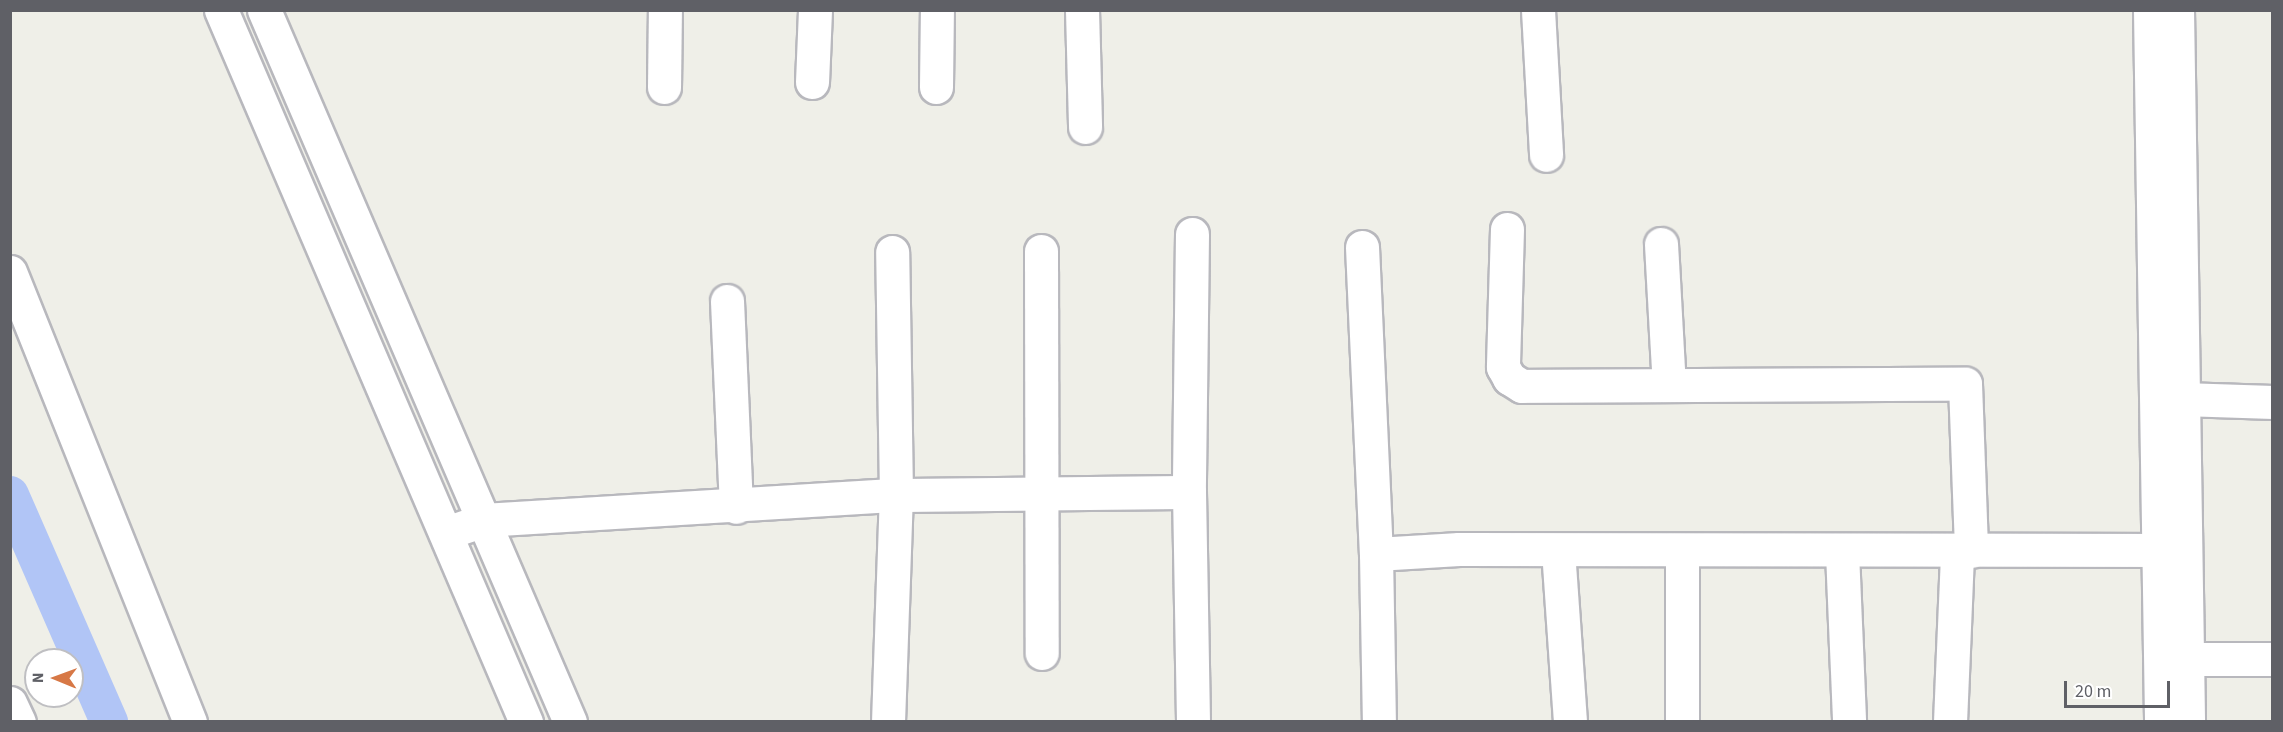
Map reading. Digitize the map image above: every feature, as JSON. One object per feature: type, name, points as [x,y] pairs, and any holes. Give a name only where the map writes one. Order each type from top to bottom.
[{"type":"street","points":[[222,10],[526,722]]},
{"type":"street","points":[[264,10],[570,722]]},
{"type":"street","points":[[664,10],[664,87]]},
{"type":"street","points":[[812,82],[814,10]]},
{"type":"street","points":[[936,87],[937,10]]},
{"type":"street","points":[[1082,10],[1085,127]]},
{"type":"street","points":[[1538,10],[1546,154]]},
{"type":"street","points":[[2150,10],[2172,550],[2187,659],[2188,722]]},
{"type":"street","points":[[2161,722],[2183,399],[2177,10]]},
{"type":"street","points":[[1508,229],[1503,367],[1509,378],[1522,386],[1965,384],[1964,552],[1950,722]]},
{"type":"street","points":[[1192,234],[1189,492],[1193,722]]},
{"type":"street","points":[[1661,244],[1668,385]]},
{"type":"street","points":[[1362,247],[1376,554],[1379,722]]},
{"type":"street","points":[[1041,251],[1042,652]]},
{"type":"street","points":[[888,722],[896,495],[892,252]]},
{"type":"street","points":[[10,272],[190,722]]},
{"type":"street","points":[[727,301],[736,507]]},
{"type":"street","points":[[2183,399],[2272,402]]},
{"type":"street","points":[[446,533],[483,520],[736,507],[896,495],[1043,491],[1189,492]]},
{"type":"street","points":[[1376,554],[1459,549],[1682,552],[2172,550]]},
{"type":"street","points":[[1558,550],[1569,722]]},
{"type":"street","points":[[1682,552],[1682,722]]},
{"type":"street","points":[[1842,552],[1849,722]]},
{"type":"street","points":[[2187,659],[2272,659]]},
{"type":"street","points":[[10,703],[19,722]]},
{"type":"waterway","points":[[10,495],[109,722]]}]
